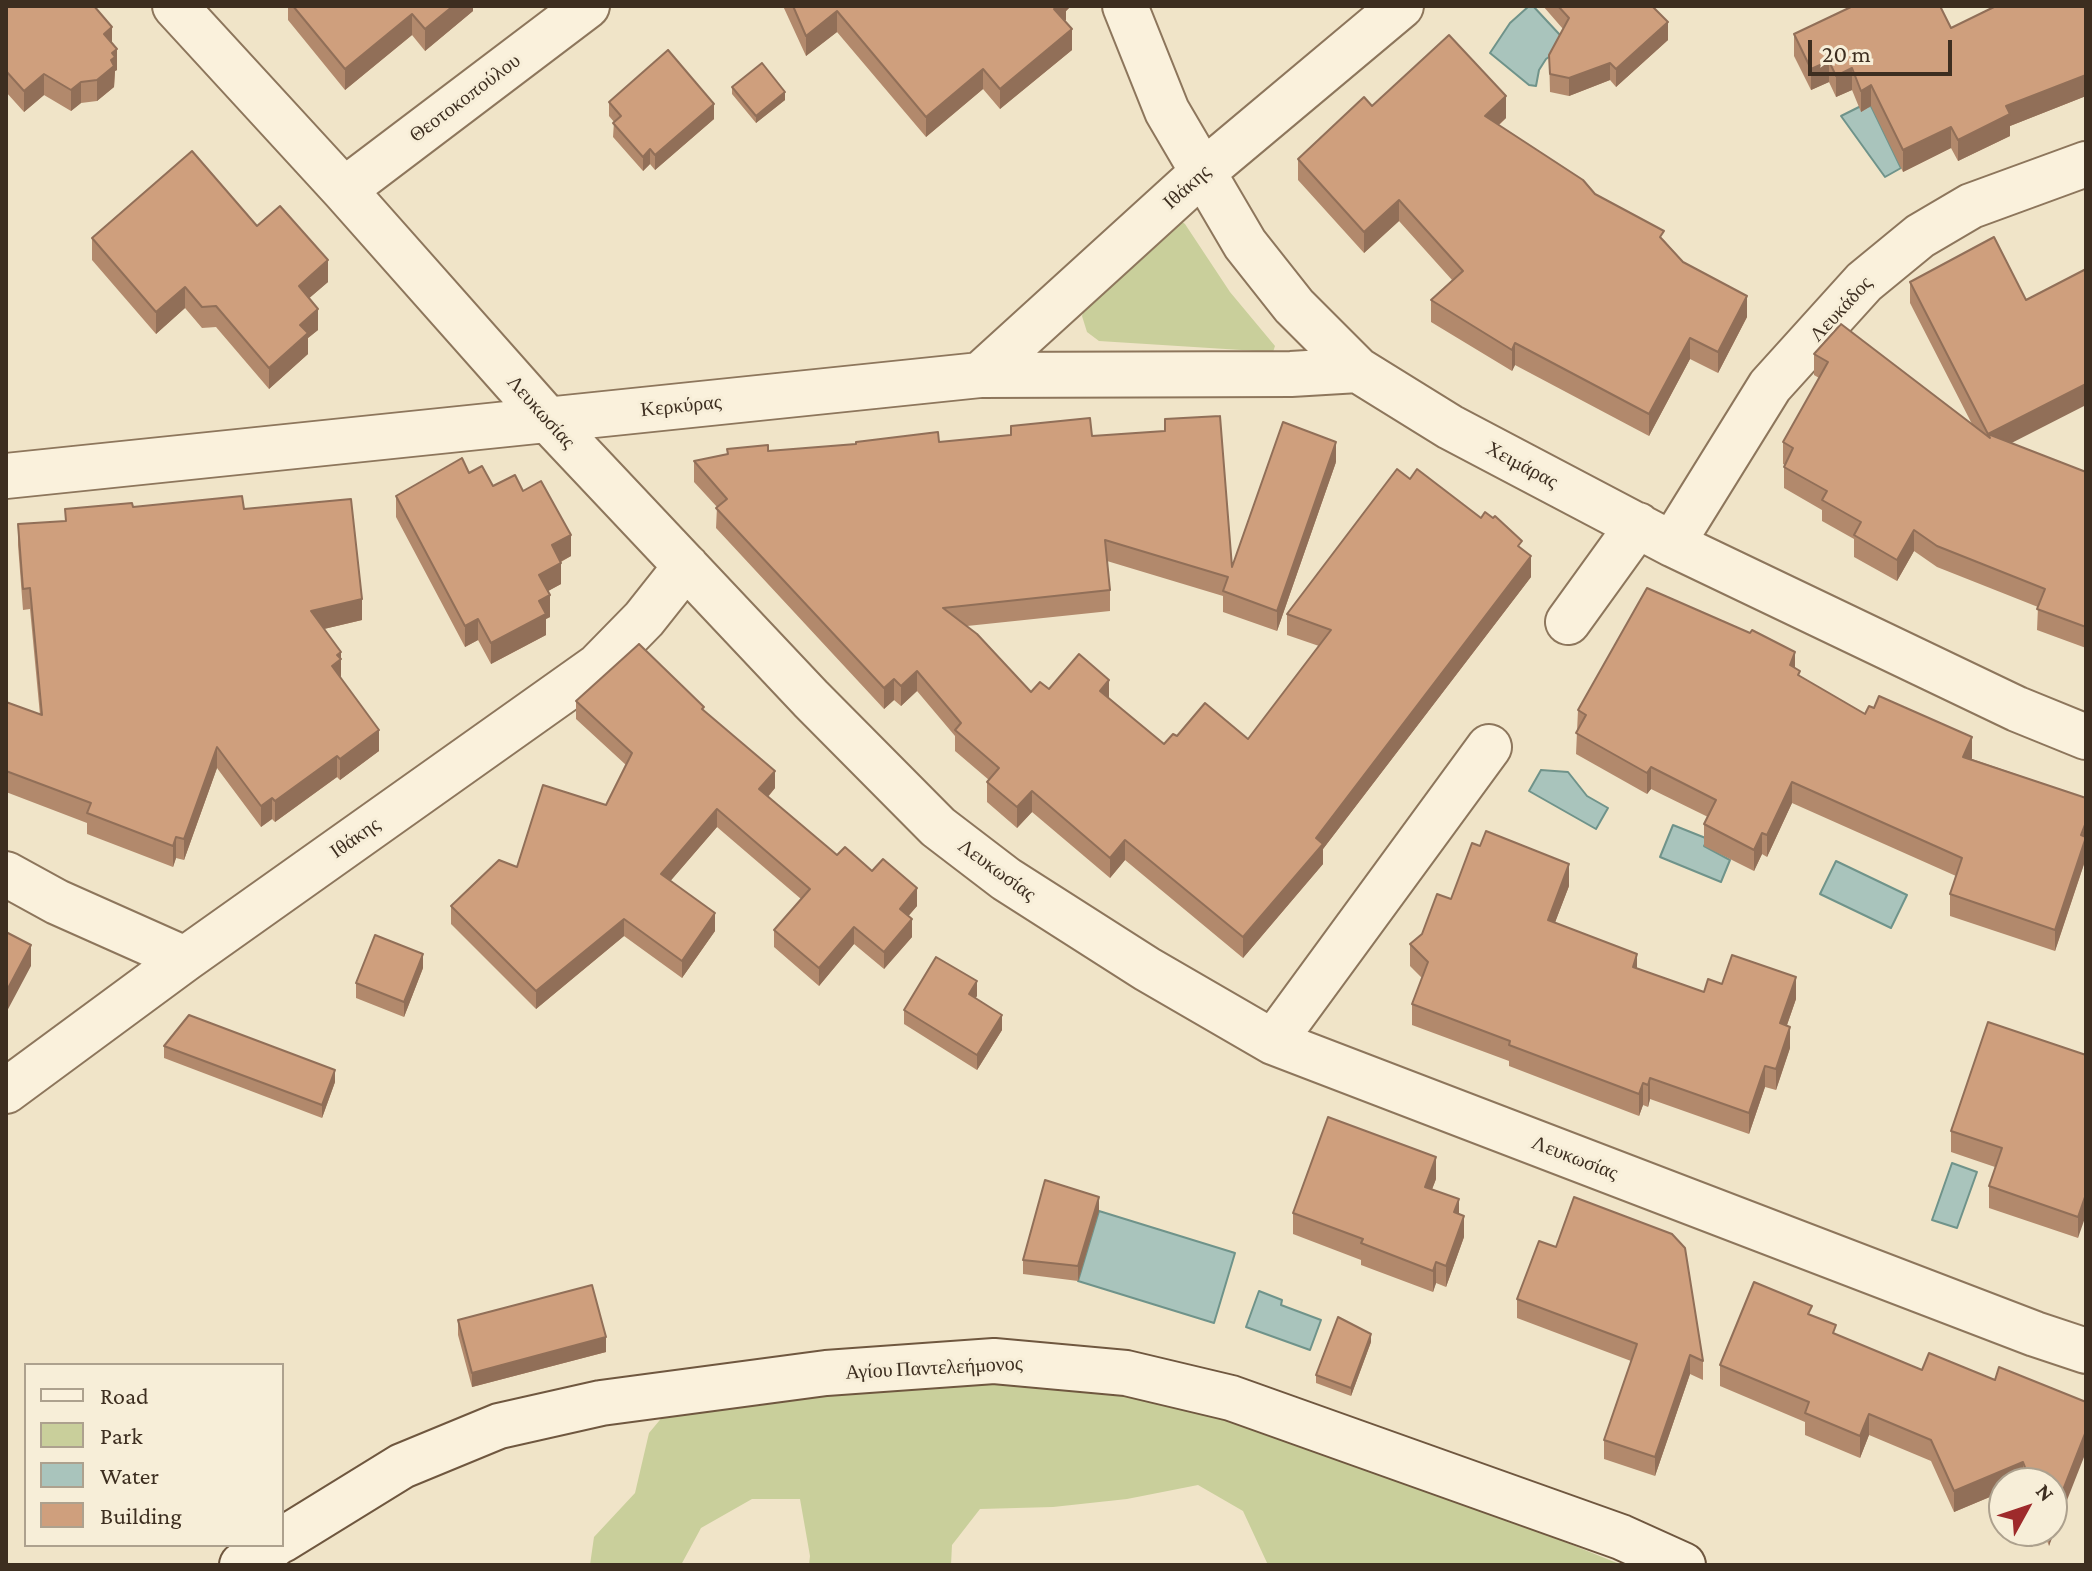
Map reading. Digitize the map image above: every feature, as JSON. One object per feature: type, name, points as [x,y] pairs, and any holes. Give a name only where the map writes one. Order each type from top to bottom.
[{"type":"street","name":"Λευκωσίας","points":[[175,6],[548,420],[811,699],[938,827],[1006,879],[1147,969],[1273,1042],[2086,1351]]},
{"type":"street","name":"Θεοτοκοπούλου","points":[[344,190],[587,6]]},
{"type":"street","name":"Χειμάρας","points":[[1125,6],[1167,111],[1245,244],[1294,306],[1358,370],[1450,427],[1655,534],[2017,709],[2086,737]]},
{"type":"street","name":"Ιθάκης","points":[[980,375],[1203,172],[1401,6]]},
{"type":"street","name":"Λευκάδος","points":[[1568,622],[1655,534],[1770,386],[1864,282],[1920,236],[1971,206],[2086,164]]},
{"type":"street","name":"Κερκύρας","points":[[6,476],[980,375],[1291,374],[1358,370]]},
{"type":"street","name":"Ιθάκης","points":[[6,1091],[185,959],[598,666],[644,619],[686,566]]},
{"type":"street","points":[[1273,1042],[1489,747]]},
{"type":"street","points":[[6,874],[57,902],[185,959]]},
{"type":"street","name":"Αγίου Παντελεήμονος","points":[[284,1539],[402,1466],[499,1426],[616,1401],[826,1373],[994,1361],[1126,1373],[1231,1398],[1621,1537],[1683,1565]]},
{"type":"street","points":[[242,1565],[271,1547]]},
{"type":"green space","points":[[1177,218],[1185,224],[1230,292],[1275,346],[1273,352],[1099,341],[1087,332],[1082,316],[1089,296]]},
{"type":"green space","points":[[1039,1379],[1198,1410],[1436,1490],[1622,1565],[1268,1565],[1243,1511],[1198,1485],[1127,1499],[1053,1507],[980,1509],[952,1545],[951,1565],[809,1565],[800,1499],[752,1499],[701,1528],[681,1565],[590,1565],[594,1537],[635,1493],[649,1433],[669,1409],[884,1386]]},
{"type":"water","points":[[1533,6],[1560,35],[1559,50],[1546,59],[1539,70],[1536,86],[1529,85],[1490,53],[1510,23]]},
{"type":"water","points":[[1871,106],[1901,168],[1885,177],[1841,116],[1859,107]]},
{"type":"water","points":[[1541,770],[1568,772],[1587,796],[1608,808],[1596,829],[1529,791]]},
{"type":"water","points":[[1673,825],[1708,839],[1704,846],[1730,860],[1721,882],[1660,857]]},
{"type":"water","points":[[1836,861],[1907,895],[1891,928],[1820,894]]},
{"type":"water","points":[[1952,1163],[1977,1172],[1957,1228],[1932,1220]]},
{"type":"water","points":[[1099,1211],[1235,1253],[1214,1323],[1078,1281]]},
{"type":"water","points":[[1259,1291],[1282,1300],[1281,1305],[1321,1320],[1310,1350],[1246,1327]]},
{"type":"building","points":[[6,6],[94,6],[112,27],[104,34],[117,49],[112,53],[114,66],[97,80],[81,82],[71,90],[44,74],[24,91],[6,71]]},
{"type":"building","points":[[293,6],[453,6],[425,29],[412,14],[345,69]]},
{"type":"building","points":[[793,6],[1058,6],[1054,9],[1072,29],[1000,89],[983,69],[926,117],[837,11],[806,36]]},
{"type":"building","points":[[1558,6],[1652,6],[1668,22],[1616,69],[1610,63],[1569,78],[1550,74],[1549,55],[1569,18]]},
{"type":"building","points":[[1853,6],[1940,6],[1951,28],[1996,6],[2086,6],[2086,75],[2006,106],[2010,114],[1958,140],[1951,127],[1903,150],[1871,85],[1861,91],[1852,68],[1836,76],[1829,61],[1811,69],[1794,34]]},
{"type":"building","points":[[1449,35],[1506,96],[1485,116],[1583,180],[1595,194],[1664,231],[1660,237],[1683,262],[1747,296],[1718,352],[1690,338],[1649,414],[1515,343],[1512,350],[1431,300],[1463,271],[1399,200],[1364,232],[1298,159],[1364,97],[1372,106]]},
{"type":"building","points":[[668,50],[714,104],[655,155],[650,149],[643,157],[613,123],[621,116],[609,102]]},
{"type":"building","points":[[762,63],[785,92],[756,116],[732,87]]},
{"type":"building","points":[[192,151],[257,226],[280,206],[328,260],[299,286],[318,309],[300,325],[308,333],[269,368],[216,306],[202,307],[185,287],[156,312],[92,238]]},
{"type":"building","points":[[1994,237],[2026,300],[2086,269],[2086,384],[1988,434],[2086,472],[2086,627],[2037,609],[2045,589],[1937,546],[1914,530],[1897,560],[1854,535],[1861,522],[1822,500],[1827,491],[1784,467],[1793,448],[1783,442],[1828,362],[1814,354],[1841,324],[1990,438],[1910,282]]},
{"type":"building","points":[[1220,416],[1232,567],[1283,422],[1336,442],[1277,611],[1223,591],[1228,577],[1105,540],[1110,590],[943,608],[977,634],[1031,692],[1040,682],[1049,689],[1079,654],[1109,680],[1100,691],[1164,744],[1173,734],[1177,736],[1205,703],[1248,739],[1331,630],[1287,614],[1397,469],[1410,479],[1417,469],[1481,518],[1485,512],[1493,518],[1495,516],[1522,541],[1518,546],[1531,556],[1316,838],[1323,844],[1243,937],[1125,840],[1110,858],[1032,791],[1017,807],[987,782],[999,768],[955,730],[961,723],[917,671],[901,686],[894,679],[884,688],[716,508],[727,499],[694,461],[728,454],[727,449],[768,445],[768,451],[856,444],[938,432],[939,442],[1011,435],[1011,426],[1090,418],[1092,436],[1165,431],[1165,419]]},
{"type":"building","points":[[462,458],[469,473],[482,466],[493,486],[515,475],[523,491],[541,481],[571,535],[552,545],[561,563],[539,575],[550,595],[539,601],[546,614],[491,643],[478,619],[465,626],[396,496]]},
{"type":"building","points":[[242,496],[244,509],[351,499],[362,599],[311,611],[341,652],[337,655],[341,659],[332,666],[379,730],[275,801],[272,798],[261,806],[217,747],[184,839],[176,837],[173,846],[87,813],[91,803],[6,771],[6,702],[42,715],[30,588],[23,589],[18,524],[66,521],[65,509],[132,503],[133,507]]},
{"type":"building","points":[[1647,588],[1750,633],[1752,630],[1795,652],[1790,665],[1800,671],[1798,675],[1865,714],[1869,706],[1874,708],[1879,696],[1972,737],[1963,757],[2086,798],[2086,822],[2081,835],[2086,837],[2055,930],[1950,894],[1962,858],[1792,782],[1767,835],[1762,833],[1754,850],[1704,824],[1716,800],[1651,767],[1647,773],[1576,733],[1586,715],[1578,710]]},
{"type":"building","points":[[639,644],[704,707],[702,709],[775,771],[759,789],[837,855],[845,847],[872,871],[883,859],[917,888],[900,909],[912,919],[884,952],[854,927],[819,968],[774,930],[810,889],[717,809],[661,874],[715,913],[682,961],[624,919],[536,991],[451,906],[499,860],[517,867],[543,785],[606,805],[632,753],[576,701]]},
{"type":"building","points":[[1486,831],[1569,864],[1548,920],[1637,954],[1633,967],[1704,992],[1708,979],[1722,984],[1732,955],[1796,977],[1780,1023],[1790,1027],[1776,1069],[1765,1066],[1749,1113],[1650,1078],[1648,1085],[1643,1083],[1639,1094],[1412,1004],[1428,962],[1410,944],[1422,934],[1437,894],[1451,899],[1472,843],[1480,846]]},
{"type":"building","points":[[6,932],[31,945],[6,992]]},
{"type":"building","points":[[375,935],[423,954],[404,1002],[356,983]]},
{"type":"building","points":[[936,957],[977,981],[969,994],[1002,1015],[977,1055],[904,1010]]},
{"type":"building","points":[[189,1015],[335,1070],[322,1105],[164,1046]]},
{"type":"building","points":[[1988,1022],[2086,1055],[2086,1194],[2078,1217],[1989,1186],[2002,1148],[1951,1131]]},
{"type":"building","points":[[1328,1117],[1436,1157],[1425,1187],[1459,1199],[1454,1212],[1464,1216],[1446,1266],[1436,1262],[1433,1271],[1361,1243],[1363,1239],[1293,1213]]},
{"type":"building","points":[[1045,1180],[1099,1197],[1078,1266],[1023,1260]]},
{"type":"building","points":[[1574,1197],[1672,1234],[1685,1248],[1703,1361],[1690,1355],[1655,1457],[1604,1440],[1637,1344],[1517,1299],[1539,1241],[1556,1247]]},
{"type":"building","points":[[1754,1282],[1812,1306],[1808,1314],[1836,1325],[1833,1333],[1922,1370],[1929,1353],[1995,1380],[1999,1367],[2086,1402],[2086,1431],[2068,1477],[2068,1467],[2025,1467],[2023,1462],[2011,1467],[1988,1467],[1988,1477],[1954,1491],[1931,1440],[1869,1414],[1860,1436],[1805,1413],[1809,1402],[1720,1365]]},
{"type":"building","points":[[592,1285],[606,1337],[472,1373],[458,1320]]},
{"type":"building","points":[[1338,1317],[1371,1334],[1351,1388],[1316,1375]]}]
